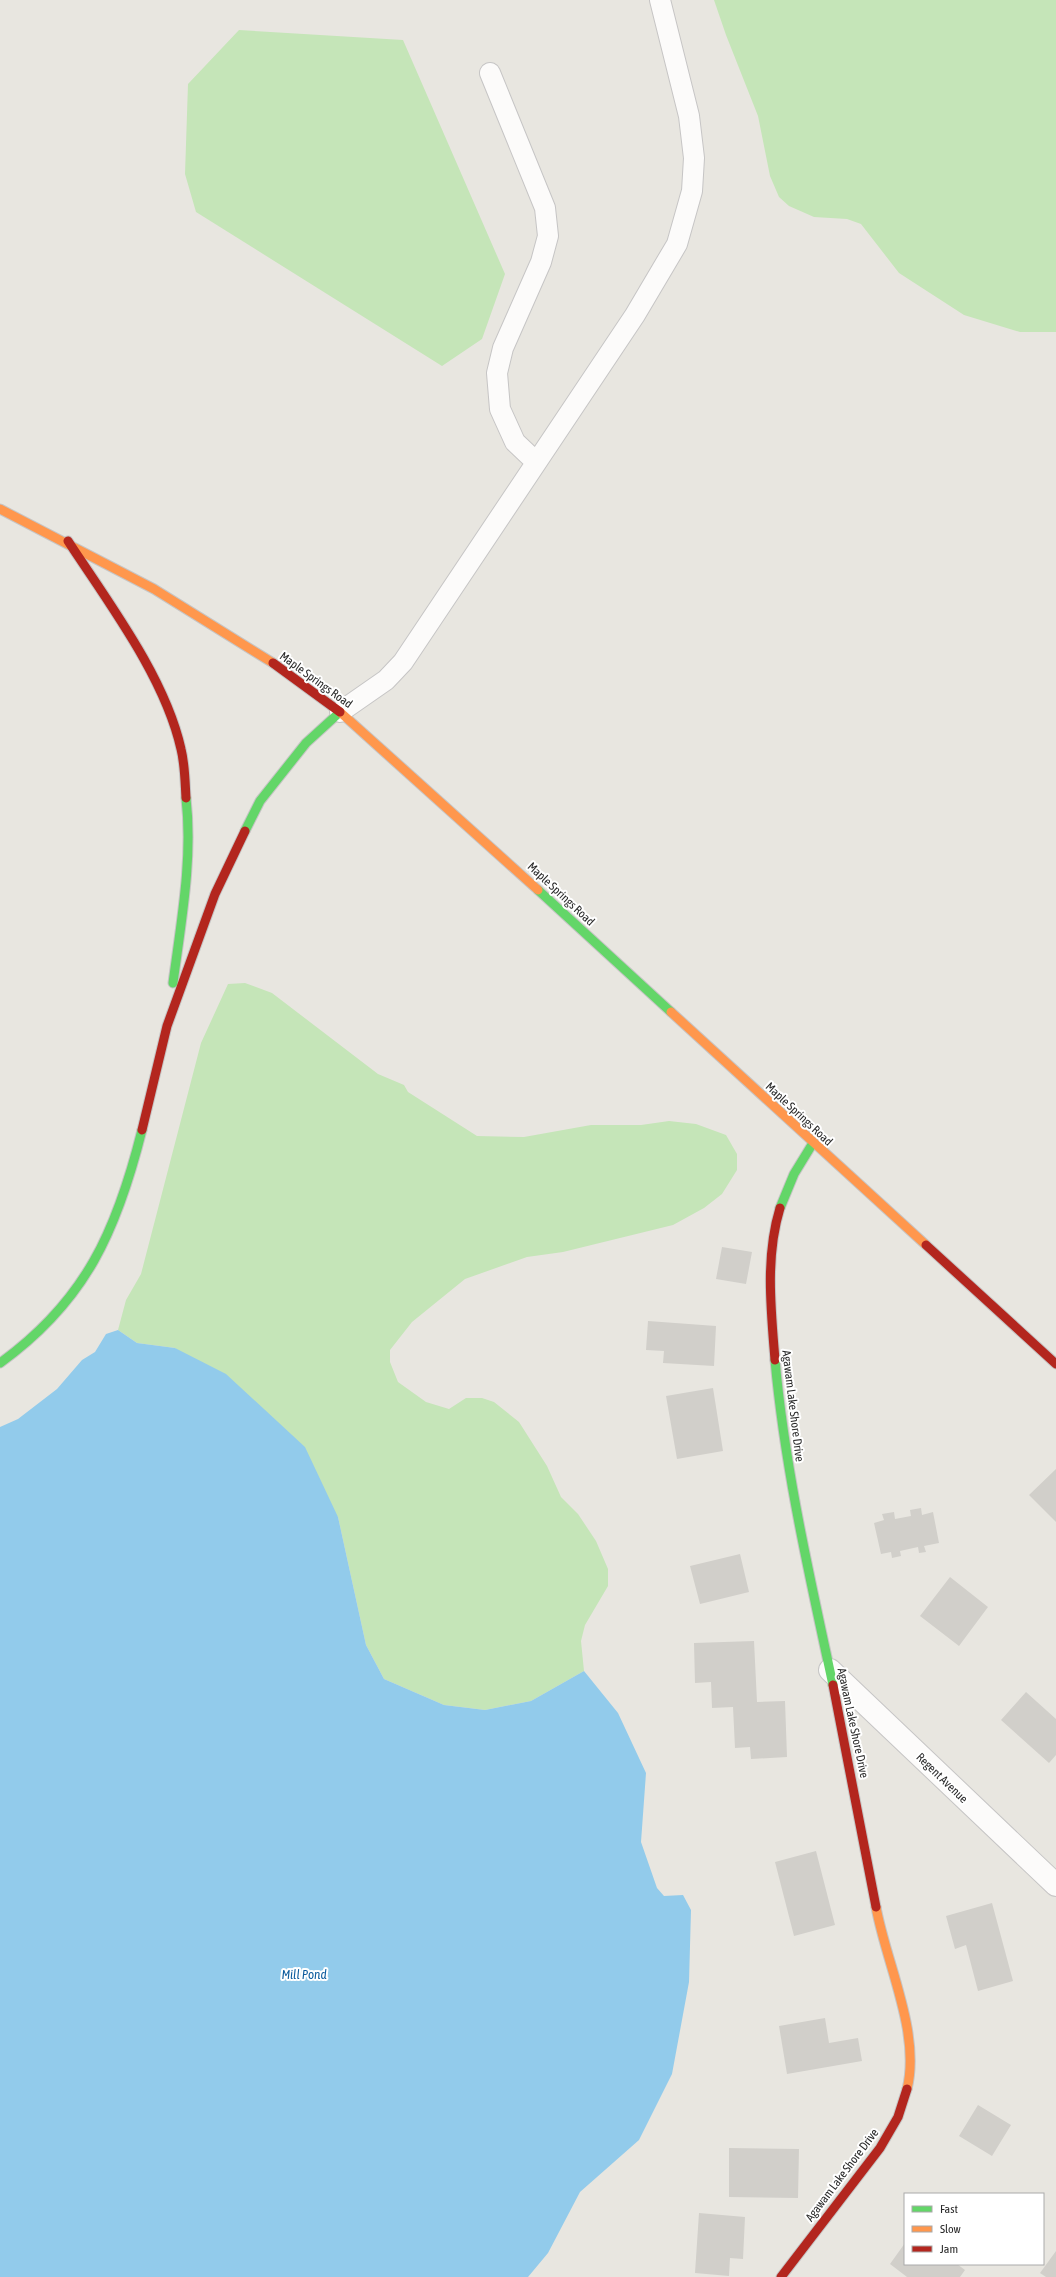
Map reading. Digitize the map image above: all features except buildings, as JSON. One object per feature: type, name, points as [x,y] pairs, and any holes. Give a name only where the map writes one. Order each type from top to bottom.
[{"type":"main road","name":"Maple Springs Road","points":[[0,509],[68,541],[149,585],[246,644],[340,712],[478,834],[813,1143],[1056,1364]]},
{"type":"main road","points":[[68,541],[147,665],[166,704],[180,744],[188,829],[186,881],[167,1026]]},
{"type":"main road","points":[[0,1364],[28,1343],[54,1317],[80,1285],[101,1251],[116,1216],[131,1173],[167,1026],[215,894],[260,801],[306,743],[340,712]]},
{"type":"main road","name":"Agawam Lake Shore Drive","points":[[781,2277],[834,2206],[877,2152],[895,2122],[909,2080],[910,2062],[904,2024],[882,1936],[795,1500],[780,1401],[773,1340],[771,1267],[774,1230],[780,1207],[791,1179],[813,1143]]},
{"type":"street","name":"Regent Avenue","points":[[830,1670],[1056,1885]]},
{"type":"lane","points":[[340,712],[386,680],[403,662],[634,315],[677,244],[692,191],[694,158],[690,116],[660,0]]},
{"type":"lane","points":[[490,73],[545,208],[548,236],[541,262],[503,348],[497,373],[500,409],[515,442],[536,462]]},
{"type":"green space","points":[[714,0],[1056,0],[1056,332],[1020,332],[964,315],[899,273],[861,224],[847,219],[814,217],[789,206],[779,197],[770,176],[758,116]]},
{"type":"green space","points":[[239,30],[403,40],[505,274],[482,339],[442,366],[196,212],[185,174],[188,84]]},
{"type":"green space","points":[[245,983],[272,993],[378,1074],[404,1085],[408,1092],[477,1136],[524,1137],[591,1125],[641,1125],[669,1121],[696,1124],[726,1135],[737,1154],[737,1170],[722,1194],[704,1208],[673,1225],[563,1252],[527,1257],[465,1279],[412,1322],[390,1350],[390,1362],[398,1382],[426,1402],[449,1409],[466,1398],[482,1398],[494,1402],[519,1422],[547,1466],[561,1497],[578,1514],[596,1541],[608,1569],[608,1586],[585,1625],[581,1641],[584,1671],[531,1701],[485,1710],[444,1705],[384,1679],[366,1645],[338,1517],[175,1348],[137,1343],[118,1330],[126,1300],[141,1274],[201,1043],[228,984]]},
{"type":"water","name":"Mill Pond","points":[[118,1330],[137,1343],[175,1348],[226,1374],[305,1447],[338,1517],[366,1645],[384,1679],[444,1705],[485,1710],[531,1701],[584,1671],[618,1713],[646,1773],[641,1842],[657,1888],[664,1896],[683,1895],[691,1910],[689,1982],[672,2074],[639,2140],[580,2192],[548,2253],[528,2277],[0,2277],[0,1427],[18,1419],[57,1389],[82,1360],[95,1352],[106,1334]]},
{"type":"traffic: fast","points":[[245,831],[260,801],[306,743],[340,712]]},
{"type":"traffic: fast","points":[[173,983],[187,867],[188,821],[186,798]]},
{"type":"traffic: fast","points":[[538,890],[671,1012]]},
{"type":"traffic: fast","points":[[0,1363],[30,1339],[55,1314],[76,1288],[94,1261],[109,1231],[121,1200],[142,1130]]},
{"type":"traffic: fast","points":[[780,1208],[794,1174],[813,1143]]},
{"type":"traffic: fast","points":[[775,1360],[779,1401],[799,1524],[833,1685]]},
{"type":"traffic: slow","points":[[0,509],[154,589],[273,663]]},
{"type":"traffic: slow","points":[[340,712],[538,890]]},
{"type":"traffic: slow","points":[[671,1012],[926,1245]]},
{"type":"traffic: slow","points":[[876,1907],[906,2022],[910,2067],[907,2089]]},
{"type":"traffic: jam","points":[[68,541],[134,641],[162,695],[173,722],[181,749],[186,798]]},
{"type":"traffic: jam","points":[[273,663],[340,712]]},
{"type":"traffic: jam","points":[[142,1130],[167,1026],[215,894],[245,831]]},
{"type":"traffic: jam","points":[[775,1360],[770,1284],[772,1245],[780,1208]]},
{"type":"traffic: jam","points":[[926,1245],[1056,1364]]},
{"type":"traffic: jam","points":[[833,1685],[876,1907]]},
{"type":"traffic: jam","points":[[781,2277],[880,2148],[898,2117],[907,2089]]}]
